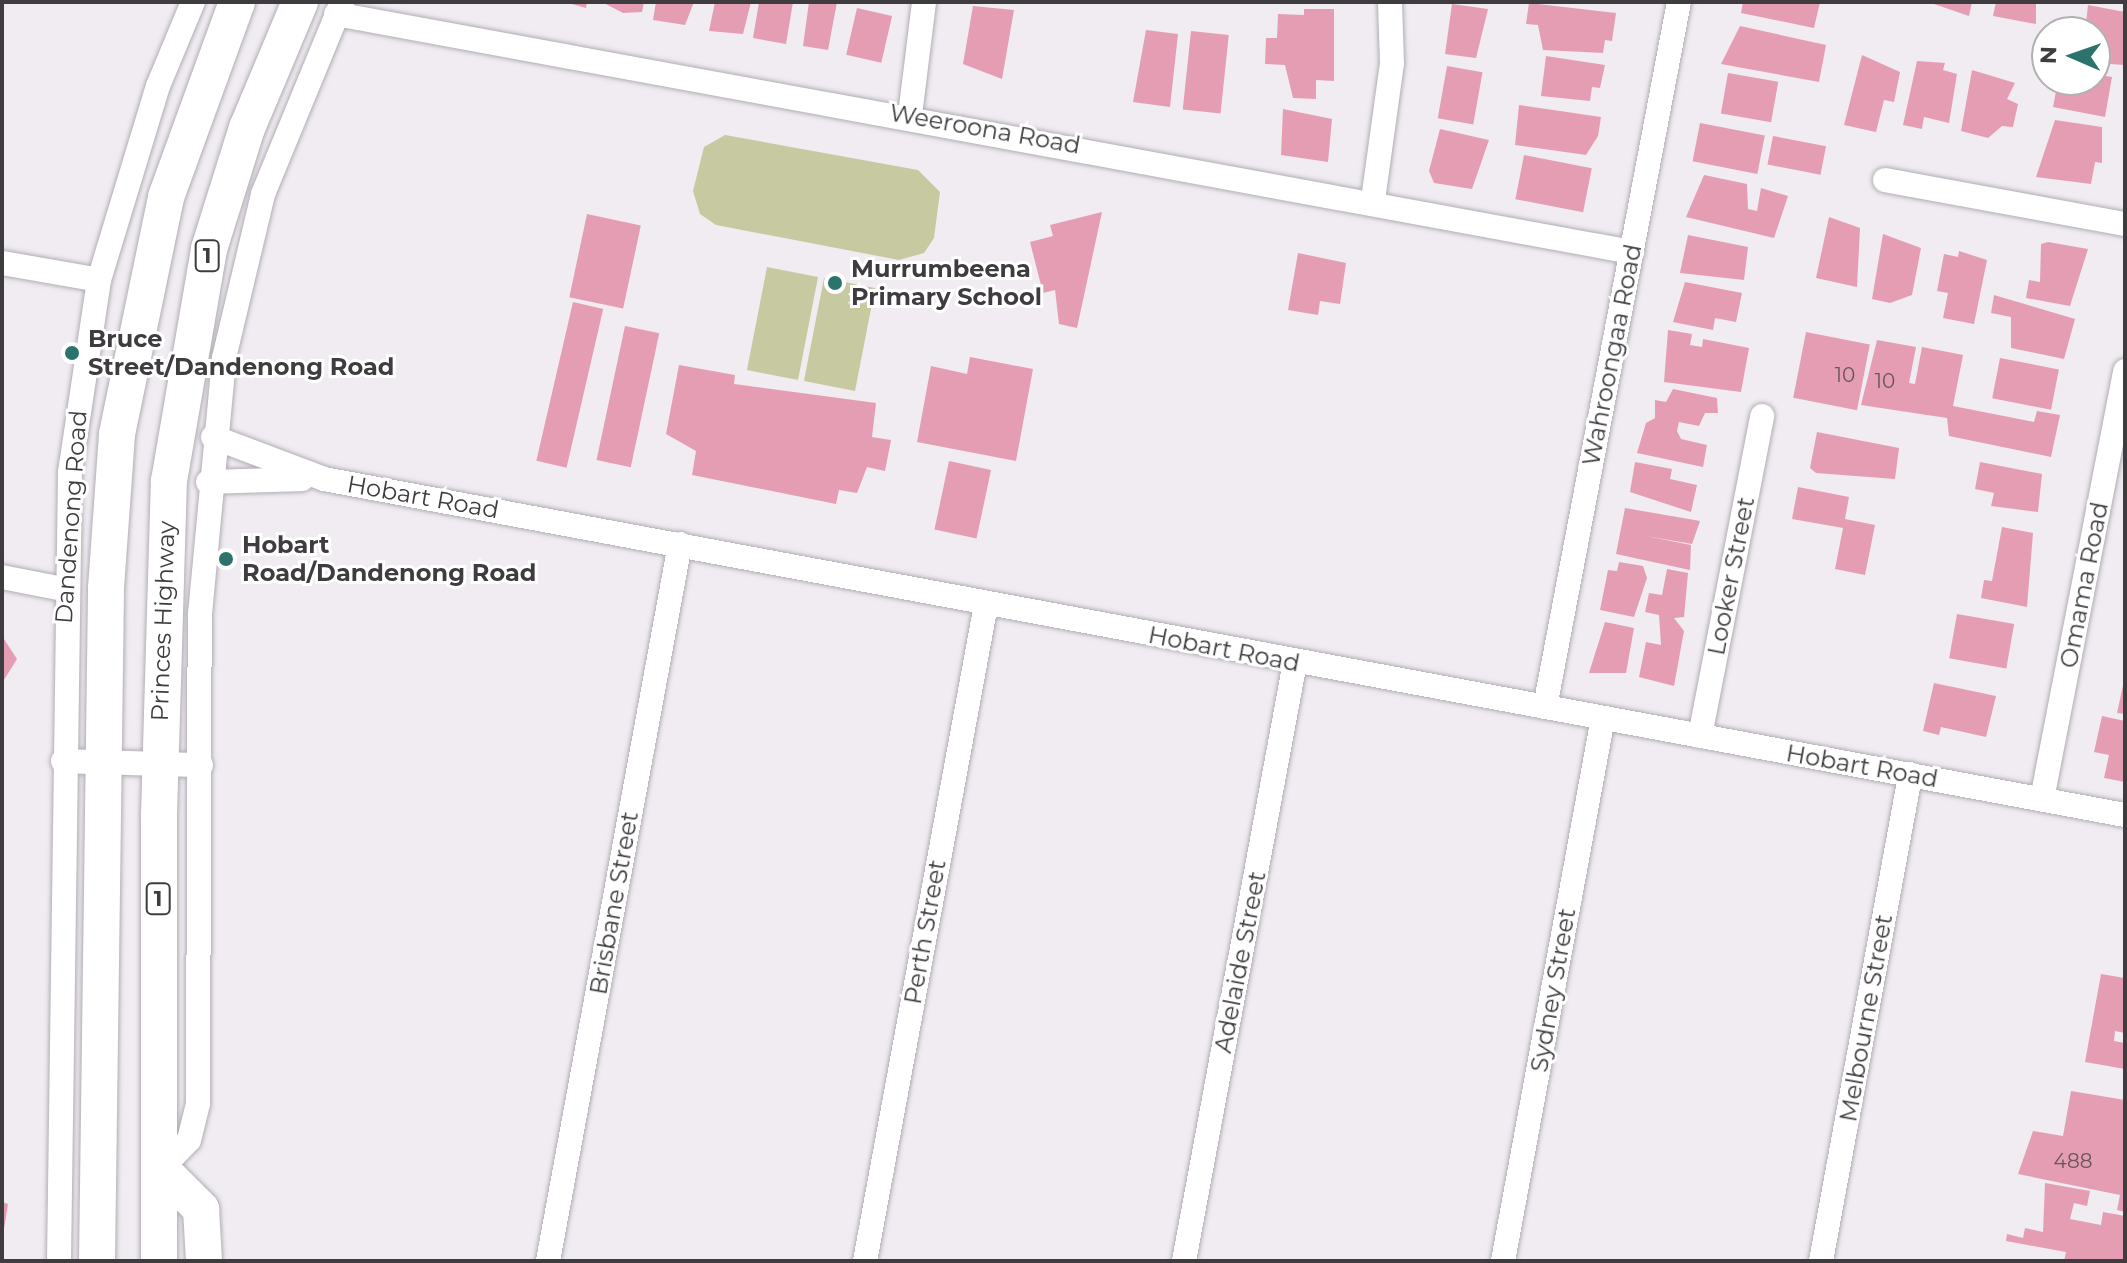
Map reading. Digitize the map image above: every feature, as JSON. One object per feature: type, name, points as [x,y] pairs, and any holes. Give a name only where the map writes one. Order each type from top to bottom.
[{"type":"highway","points":[[97,1261],[108,551],[126,374],[166,197],[237,2]]},
{"type":"highway","name":"Princes Highway","points":[[159,1261],[160,765],[169,481],[192,323],[231,175],[300,2]]},
{"type":"highway","points":[[161,1169],[201,1209],[204,1261]]},
{"type":"street","name":"Dandenong Road","points":[[59,1261],[63,589],[75,428],[99,280],[158,86],[193,2]]},
{"type":"street","points":[[910,115],[924,2]]},
{"type":"street","points":[[1373,200],[1392,63],[1390,2]]},
{"type":"street","name":"Wahroongaa Road","points":[[1545,707],[1679,2]]},
{"type":"street","points":[[161,1169],[189,1140],[198,1103],[201,765],[208,482],[213,437],[263,194],[339,8]]},
{"type":"street","name":"Weeroona Road","points":[[339,8],[1373,200],[1632,252]]},
{"type":"street","points":[[1885,180],[2125,224]]},
{"type":"street","points":[[2,263],[99,280]]},
{"type":"street","name":"Omama Road","points":[[2042,799],[2125,371]]},
{"type":"street","name":"Looker Street","points":[[1700,736],[1762,416]]},
{"type":"street","name":"Hobart Road","points":[[213,437],[324,479],[2125,815]]},
{"type":"street","name":"Hobart Road","points":[[208,482],[324,479]]},
{"type":"street","name":"Brisbane Street","points":[[548,1261],[680,544]]},
{"type":"street","points":[[2,577],[63,589]]},
{"type":"street","name":"Perth Street","points":[[865,1261],[986,604]]},
{"type":"street","name":"Adelaide Street","points":[[1184,1261],[1295,662]]},
{"type":"street","name":"Sydney Street","points":[[1503,1261],[1603,718]]},
{"type":"street","points":[[63,761],[201,765]]},
{"type":"street","name":"Melbourne Street","points":[[1821,1261],[1910,774]]},
{"type":"green space","points":[[725,135],[918,170],[940,192],[934,238],[924,253],[899,260],[716,225],[700,214],[693,191],[704,147]]},
{"type":"green space","points":[[767,267],[818,277],[798,380],[747,370]]},
{"type":"green space","points":[[824,278],[875,288],[855,391],[804,381]]},
{"type":"building","points":[[565,2],[587,2],[586,8]]},
{"type":"building","points":[[602,2],[644,2],[642,12],[623,13]]},
{"type":"building","points":[[656,2],[694,2],[685,25],[653,20]]},
{"type":"building","points":[[715,2],[751,2],[743,34],[709,31]]},
{"type":"building","points":[[759,2],[793,2],[786,44],[753,38]]},
{"type":"building","points":[[809,2],[837,2],[828,50],[803,46]]},
{"type":"building","points":[[1743,2],[1820,2],[1814,28],[1741,13]]},
{"type":"building","points":[[1928,2],[1972,2],[1969,16]]},
{"type":"building","points":[[1996,2],[2036,2],[2036,16],[2031,16],[2031,23],[1993,16]]},
{"type":"building","points":[[1529,3],[1616,13],[1612,41],[1605,40],[1603,53],[1543,50],[1538,25],[1526,24]]},
{"type":"building","points":[[1452,4],[1488,9],[1476,58],[1445,54]]},
{"type":"building","points":[[2088,5],[2125,12],[2125,65],[2111,64],[2111,16],[2087,16]]},
{"type":"building","points":[[973,6],[1014,10],[1002,79],[963,64]]},
{"type":"building","points":[[857,8],[892,16],[881,63],[846,55]]},
{"type":"building","points":[[1304,9],[1334,9],[1334,81],[1316,80],[1316,99],[1293,98],[1285,65],[1265,64],[1266,38],[1277,38],[1278,14],[1304,15]]},
{"type":"building","points":[[1740,26],[1826,45],[1819,82],[1721,64]]},
{"type":"building","points":[[1146,30],[1178,34],[1170,107],[1133,102]]},
{"type":"building","points":[[1191,31],[1229,35],[1221,114],[1183,110]]},
{"type":"building","points":[[1862,55],[1900,72],[1894,102],[1884,100],[1876,132],[1844,125]]},
{"type":"building","points":[[1546,56],[1605,65],[1600,88],[1592,87],[1590,101],[1541,96]]},
{"type":"building","points":[[1917,61],[1945,63],[1943,70],[1957,74],[1949,123],[1924,117],[1922,129],[1903,125]]},
{"type":"building","points":[[1447,66],[1482,72],[1473,124],[1438,118]]},
{"type":"building","points":[[1972,70],[2015,83],[2007,99],[2018,104],[2013,127],[2002,126],[1988,138],[1961,131]]},
{"type":"building","points":[[1728,73],[1778,82],[1771,122],[1721,113]]},
{"type":"building","points":[[2055,96],[2109,96],[2105,117],[2053,107]]},
{"type":"building","points":[[1519,105],[1601,117],[1598,136],[1586,155],[1515,145]]},
{"type":"building","points":[[1283,109],[1332,119],[1328,162],[1281,155]]},
{"type":"building","points":[[2055,120],[2102,127],[2102,163],[2095,162],[2091,184],[2036,177]]},
{"type":"building","points":[[1700,123],[1765,136],[1757,174],[1693,161]]},
{"type":"building","points":[[1440,129],[1489,140],[1472,189],[1434,183],[1429,171]]},
{"type":"building","points":[[1773,136],[1826,146],[1820,175],[1767,164]]},
{"type":"building","points":[[1524,155],[1592,168],[1583,212],[1515,199]]},
{"type":"building","points":[[1704,175],[1747,184],[1748,209],[1757,211],[1761,188],[1788,196],[1774,238],[1686,217]]},
{"type":"building","points":[[1102,212],[1077,328],[1059,324],[1055,290],[1043,293],[1030,242],[1053,236],[1050,225]]},
{"type":"building","points":[[587,214],[641,225],[623,309],[569,297]]},
{"type":"building","points":[[1829,217],[1860,228],[1857,287],[1816,278]]},
{"type":"building","points":[[1883,234],[1921,248],[1912,295],[1890,303],[1872,299]]},
{"type":"building","points":[[1688,235],[1748,247],[1744,280],[1680,273]]},
{"type":"building","points":[[2048,242],[2088,249],[2070,306],[2026,298],[2029,280],[2040,282],[2041,244]]},
{"type":"building","points":[[1959,251],[1987,260],[1974,324],[1943,318],[1948,293],[1937,291],[1944,254],[1958,257]]},
{"type":"building","points":[[1298,253],[1346,263],[1340,304],[1320,301],[1318,315],[1288,310]]},
{"type":"building","points":[[1685,282],[1742,293],[1736,322],[1715,318],[1713,330],[1673,322]]},
{"type":"building","points":[[1994,295],[2075,319],[2064,359],[2011,348],[2011,317],[1991,313]]},
{"type":"building","points":[[573,302],[603,309],[567,468],[536,461]]},
{"type":"building","points":[[625,326],[659,333],[631,467],[597,460]]},
{"type":"building","points":[[1668,330],[1692,334],[1690,345],[1702,347],[1703,339],[1749,348],[1741,392],[1664,382]]},
{"type":"building","points":[[1806,332],[1870,344],[1857,410],[1793,398]]},
{"type":"building","points":[[1877,340],[1916,347],[1909,383],[1915,384],[1922,347],[1963,355],[1953,406],[2034,422],[2037,411],[2060,415],[2051,457],[1949,436],[1947,418],[1861,405]]},
{"type":"building","points":[[970,357],[1033,369],[1016,461],[917,442],[931,366],[967,374]]},
{"type":"building","points":[[2000,358],[2059,369],[2051,410],[1992,398]]},
{"type":"building","points":[[679,365],[735,375],[734,384],[876,403],[872,437],[891,440],[885,471],[867,467],[857,493],[839,490],[836,504],[692,475],[696,451],[666,434]]},
{"type":"building","points":[[1673,389],[1717,398],[1718,413],[1705,413],[1699,426],[1679,422],[1677,431],[1681,439],[1707,445],[1703,467],[1637,453],[1646,423],[1655,418],[1655,400],[1666,402]]},
{"type":"building","points":[[1817,432],[1899,448],[1895,479],[1816,473],[1810,468]]},
{"type":"building","points":[[949,461],[991,470],[977,538],[934,529]]},
{"type":"building","points":[[1635,462],[1672,469],[1670,479],[1697,485],[1691,512],[1630,492]]},
{"type":"building","points":[[1980,462],[2042,474],[2038,512],[1991,506],[1994,493],[1975,489]]},
{"type":"building","points":[[1798,487],[1849,497],[1845,519],[1875,525],[1865,575],[1835,569],[1843,528],[1792,519]]},
{"type":"building","points":[[1625,508],[1700,521],[1692,544],[1646,536],[1691,545],[1690,570],[1616,554]]},
{"type":"building","points":[[2002,527],[2033,533],[2027,607],[1981,598],[1984,580],[1992,581]]},
{"type":"building","points":[[1619,562],[1643,566],[1647,578],[1634,617],[1600,610],[1608,570],[1617,571]]},
{"type":"building","points":[[1667,569],[1688,573],[1684,617],[1674,618],[1684,631],[1674,686],[1639,677],[1646,642],[1661,645],[1659,615],[1645,612],[1649,593],[1662,595]]},
{"type":"building","points":[[1957,614],[2014,624],[2006,668],[1949,658]]},
{"type":"building","points":[[1605,622],[1634,628],[1626,673],[1589,673]]},
{"type":"building","points":[[2,636],[17,659],[2,683]]},
{"type":"building","points":[[2125,676],[2125,714],[2117,713]]},
{"type":"building","points":[[1934,683],[1996,696],[1986,737],[1941,727],[1939,735],[1923,731]]},
{"type":"building","points":[[2102,716],[2125,721],[2125,782],[2104,778],[2109,755],[2094,752]]},
{"type":"building","points":[[2101,974],[2125,978],[2125,1033],[2115,1031],[2114,1041],[2125,1043],[2125,1069],[2085,1062]]},
{"type":"building","points":[[2071,1091],[2125,1100],[2125,1212],[2117,1210],[2120,1195],[2018,1174],[2033,1131],[2063,1136]]},
{"type":"building","points":[[2045,1183],[2090,1191],[2087,1206],[2074,1203],[2070,1219],[2101,1225],[2103,1212],[2125,1216],[2125,1261],[2064,1261],[2066,1252],[2006,1241],[2007,1234],[2023,1238],[2025,1228],[2043,1232]]},
{"type":"building","points":[[2,1202],[8,1204],[4,1229],[2,1229]]},
{"type":"place","name":"Murrumbeena Primary School","points":[[835,283]]},
{"type":"place","name":"Bruce Street/Dandenong Road","points":[[72,353]]},
{"type":"place","name":"Hobart Road/Dandenong Road","points":[[226,559]]}]
